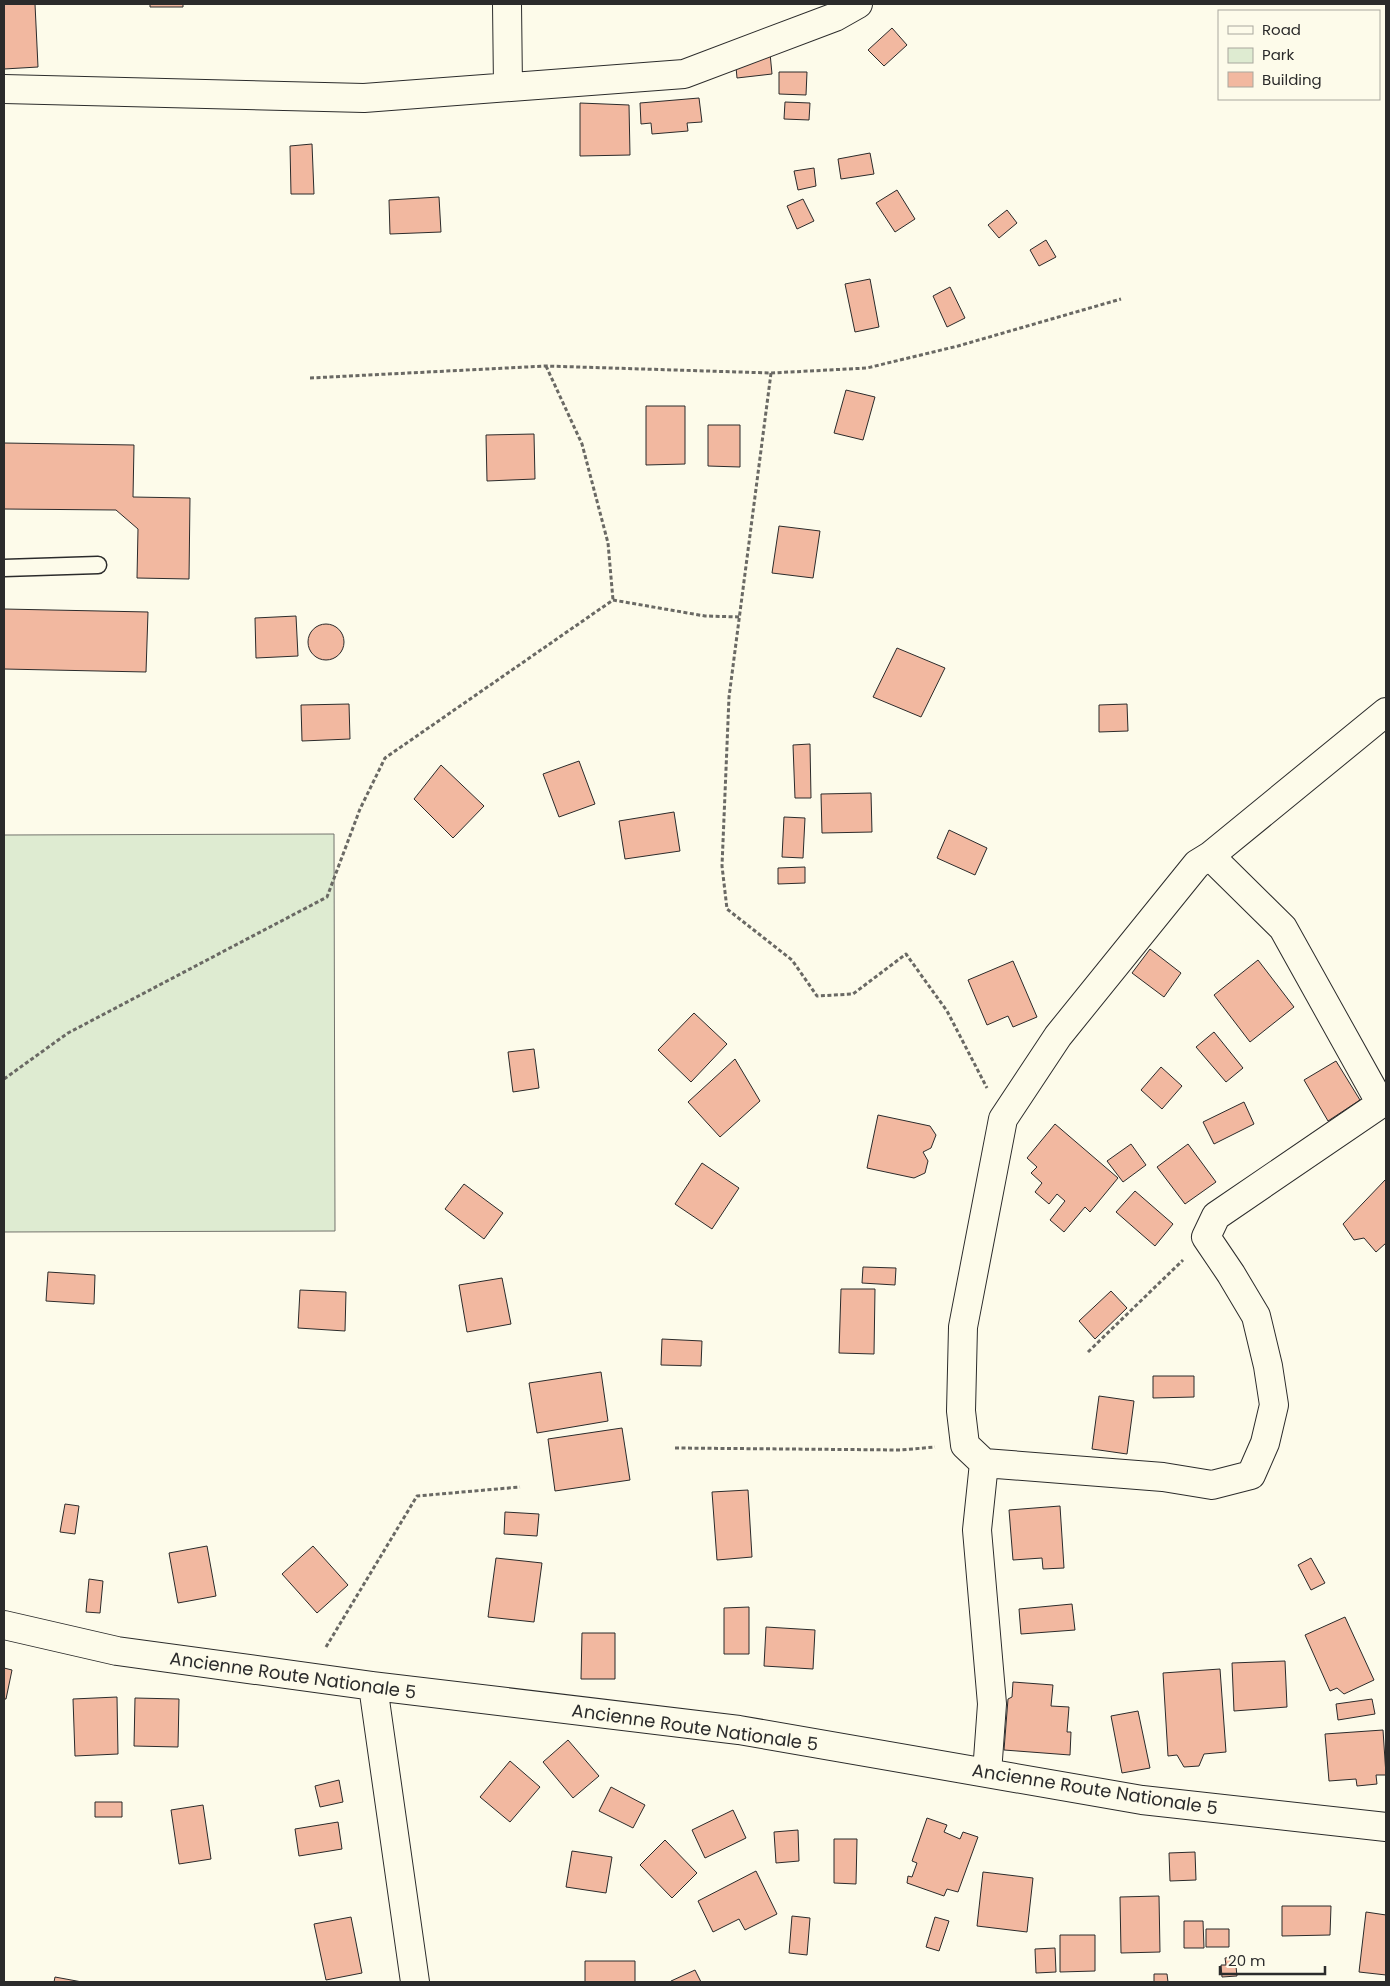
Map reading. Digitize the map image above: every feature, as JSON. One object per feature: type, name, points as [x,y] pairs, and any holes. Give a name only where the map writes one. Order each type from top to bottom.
[{"type":"street","points":[[507,4],[508,88]]},
{"type":"street","points":[[4,90],[364,98],[684,74],[835,17],[858,4]]},
{"type":"street","points":[[986,1773],[992,1704],[977,1530],[974,1454],[961,1412],[963,1327],[1003,1119],[1058,1036],[1197,864],[1210,856],[1386,712]]},
{"type":"street","points":[[974,1454],[1163,1477],[1212,1486],[1251,1475],[1265,1443],[1274,1405],[1268,1366],[1256,1316],[1232,1274],[1206,1237],[1216,1216],[1383,1102],[1283,928],[1210,856]]},
{"type":"street","name":"Ancienne Route Nationale 5","points":[[4,1625],[116,1651],[373,1686],[739,1730],[1142,1800],[1386,1827]]},
{"type":"street","points":[[373,1686],[413,1982]]},
{"type":"lane","points":[[4,568],[98,565]]},
{"type":"path","points":[[310,378],[546,366],[771,372],[867,368],[958,346],[1121,299]]},
{"type":"path","points":[[546,366],[582,444],[608,543],[613,600]]},
{"type":"path","points":[[771,372],[728,697],[722,866],[727,909],[792,960],[817,996],[853,994],[906,954],[947,1011],[1003,1119]]},
{"type":"path","points":[[4,1079],[68,1033],[327,897],[360,809],[385,758],[613,600],[705,616],[740,616]]},
{"type":"path","points":[[1088,1352],[1206,1237]]},
{"type":"path","points":[[675,1448],[901,1450],[974,1454]]},
{"type":"path","points":[[308,1677],[417,1496],[520,1487]]},
{"type":"green space","points":[[334,834],[335,1231],[4,1232],[4,835]]},
{"type":"building","points":[[4,4],[35,4],[38,67],[4,69]]},
{"type":"building","points":[[150,4],[183,4],[183,7],[150,7]]},
{"type":"building","points":[[892,28],[907,45],[884,66],[868,50]]},
{"type":"building","points":[[770,53],[772,74],[737,78],[735,56]]},
{"type":"building","points":[[779,72],[807,72],[806,95],[779,94]]},
{"type":"building","points":[[699,98],[702,122],[687,123],[688,131],[652,134],[651,123],[641,124],[640,103]]},
{"type":"building","points":[[785,102],[810,103],[809,120],[784,119]]},
{"type":"building","points":[[580,103],[629,105],[630,155],[580,156]]},
{"type":"building","points":[[312,144],[314,194],[291,194],[290,146]]},
{"type":"building","points":[[870,153],[874,174],[841,179],[838,159]]},
{"type":"building","points":[[814,168],[816,186],[798,190],[794,171]]},
{"type":"building","points":[[897,190],[915,219],[895,232],[876,203]]},
{"type":"building","points":[[439,197],[441,232],[390,234],[389,200]]},
{"type":"building","points":[[803,199],[814,221],[797,229],[787,206]]},
{"type":"building","points":[[1007,210],[1017,223],[999,238],[988,225]]},
{"type":"building","points":[[1046,240],[1056,257],[1039,266],[1030,250]]},
{"type":"building","points":[[870,279],[879,327],[855,332],[845,284]]},
{"type":"building","points":[[950,287],[965,318],[947,327],[933,296]]},
{"type":"building","points":[[846,390],[875,397],[863,440],[834,433]]},
{"type":"building","points":[[646,406],[685,406],[685,464],[646,465]]},
{"type":"building","points":[[708,425],[740,425],[740,467],[708,466]]},
{"type":"building","points":[[534,434],[535,479],[487,481],[486,435]]},
{"type":"building","points":[[4,443],[134,445],[133,497],[190,498],[189,579],[137,578],[138,529],[116,510],[4,509]]},
{"type":"building","points":[[779,526],[820,531],[813,578],[772,573]]},
{"type":"building","points":[[4,609],[148,612],[146,672],[4,669]]},
{"type":"building","points":[[296,616],[298,656],[256,658],[255,618]]},
{"type":"building","points":[[326,624],[339,629],[344,642],[339,655],[326,660],[313,655],[308,642],[313,629]]},
{"type":"building","points":[[897,648],[945,668],[921,717],[873,697]]},
{"type":"building","points":[[349,704],[350,739],[302,741],[301,705]]},
{"type":"building","points":[[1127,704],[1128,731],[1099,732],[1099,705]]},
{"type":"building","points":[[810,744],[811,798],[795,798],[793,745]]},
{"type":"building","points":[[579,761],[595,804],[559,817],[543,774]]},
{"type":"building","points":[[441,765],[484,806],[453,838],[414,799]]},
{"type":"building","points":[[871,793],[872,832],[822,833],[821,794]]},
{"type":"building","points":[[674,812],[680,851],[625,859],[619,821]]},
{"type":"building","points":[[784,817],[805,818],[803,858],[782,857]]},
{"type":"building","points":[[949,830],[987,848],[975,875],[937,858]]},
{"type":"building","points":[[805,867],[805,883],[778,884],[778,868]]},
{"type":"building","points":[[1150,949],[1181,973],[1164,997],[1132,973]]},
{"type":"building","points":[[1258,960],[1294,1007],[1250,1042],[1214,995]]},
{"type":"building","points":[[1013,961],[1037,1017],[1013,1027],[1008,1016],[987,1025],[968,980]]},
{"type":"building","points":[[694,1013],[727,1044],[691,1082],[658,1050]]},
{"type":"building","points":[[1214,1032],[1243,1068],[1226,1082],[1196,1047]]},
{"type":"building","points":[[534,1049],[539,1088],[513,1092],[508,1052]]},
{"type":"building","points":[[735,1059],[760,1101],[720,1137],[688,1102]]},
{"type":"building","points":[[1336,1061],[1360,1100],[1328,1121],[1304,1080]]},
{"type":"building","points":[[1161,1067],[1182,1086],[1162,1109],[1141,1090]]},
{"type":"building","points":[[1244,1102],[1254,1124],[1214,1144],[1203,1122]]},
{"type":"building","points":[[878,1115],[930,1126],[936,1135],[931,1148],[923,1152],[928,1161],[925,1173],[914,1178],[867,1168]]},
{"type":"building","points":[[1055,1124],[1118,1178],[1090,1212],[1085,1207],[1064,1232],[1050,1220],[1065,1201],[1057,1194],[1049,1204],[1035,1192],[1042,1183],[1031,1173],[1037,1167],[1027,1158]]},
{"type":"building","points":[[1131,1144],[1146,1165],[1123,1182],[1107,1161]]},
{"type":"building","points":[[1188,1144],[1216,1182],[1185,1204],[1157,1167]]},
{"type":"building","points":[[702,1163],[739,1188],[712,1229],[675,1204]]},
{"type":"building","points":[[1386,1179],[1386,1243],[1376,1252],[1364,1238],[1354,1240],[1343,1224]]},
{"type":"building","points":[[464,1184],[503,1213],[484,1239],[445,1209]]},
{"type":"building","points":[[1135,1191],[1173,1224],[1155,1246],[1116,1212]]},
{"type":"building","points":[[863,1267],[896,1268],[895,1285],[862,1283]]},
{"type":"building","points":[[48,1272],[95,1275],[94,1304],[46,1301]]},
{"type":"building","points":[[502,1278],[511,1324],[467,1332],[459,1285]]},
{"type":"building","points":[[841,1289],[875,1289],[874,1354],[839,1353]]},
{"type":"building","points":[[300,1290],[346,1292],[345,1331],[298,1328]]},
{"type":"building","points":[[1111,1291],[1127,1308],[1095,1339],[1079,1321]]},
{"type":"building","points":[[662,1339],[702,1341],[701,1366],[661,1365]]},
{"type":"building","points":[[601,1372],[608,1421],[537,1433],[529,1383]]},
{"type":"building","points":[[1153,1376],[1194,1376],[1194,1397],[1153,1398]]},
{"type":"building","points":[[1099,1396],[1134,1401],[1127,1454],[1092,1449]]},
{"type":"building","points":[[622,1428],[630,1480],[555,1491],[548,1439]]},
{"type":"building","points":[[748,1490],[752,1557],[717,1560],[712,1492]]},
{"type":"building","points":[[65,1504],[79,1506],[75,1534],[60,1532]]},
{"type":"building","points":[[1060,1506],[1064,1568],[1043,1569],[1042,1558],[1013,1560],[1009,1510]]},
{"type":"building","points":[[505,1512],[539,1514],[537,1536],[504,1534]]},
{"type":"building","points":[[207,1546],[216,1596],[178,1603],[169,1553]]},
{"type":"building","points":[[313,1546],[348,1585],[317,1613],[282,1574]]},
{"type":"building","points":[[496,1558],[542,1563],[534,1622],[488,1617]]},
{"type":"building","points":[[1311,1558],[1325,1583],[1311,1590],[1298,1565]]},
{"type":"building","points":[[89,1579],[103,1581],[100,1613],[86,1612]]},
{"type":"building","points":[[1072,1604],[1075,1630],[1021,1634],[1019,1609]]},
{"type":"building","points":[[749,1607],[749,1654],[724,1654],[724,1608]]},
{"type":"building","points":[[1345,1617],[1374,1680],[1344,1694],[1337,1688],[1330,1691],[1305,1635]]},
{"type":"building","points":[[766,1627],[815,1630],[813,1669],[764,1666]]},
{"type":"building","points":[[582,1633],[615,1633],[615,1679],[581,1679]]},
{"type":"building","points":[[1285,1661],[1287,1707],[1234,1711],[1232,1663]]},
{"type":"building","points":[[4,1668],[12,1670],[6,1699],[4,1699]]},
{"type":"building","points":[[1220,1669],[1226,1752],[1204,1754],[1199,1766],[1184,1767],[1177,1755],[1168,1756],[1163,1673]]},
{"type":"building","points":[[1013,1682],[1053,1685],[1051,1706],[1069,1707],[1067,1732],[1071,1732],[1070,1755],[1004,1750],[1008,1699],[1012,1697]]},
{"type":"building","points":[[117,1697],[118,1754],[75,1756],[73,1699]]},
{"type":"building","points":[[135,1698],[179,1699],[178,1747],[134,1746]]},
{"type":"building","points":[[1372,1699],[1375,1714],[1338,1720],[1336,1704]]},
{"type":"building","points":[[1138,1711],[1150,1768],[1122,1773],[1111,1716]]},
{"type":"building","points":[[1383,1730],[1386,1775],[1376,1775],[1377,1784],[1357,1786],[1356,1779],[1329,1781],[1325,1734]]},
{"type":"building","points":[[568,1740],[599,1776],[573,1798],[543,1762]]},
{"type":"building","points":[[510,1761],[540,1787],[510,1822],[480,1797]]},
{"type":"building","points":[[339,1780],[343,1802],[320,1807],[315,1786]]},
{"type":"building","points":[[611,1787],[645,1805],[633,1828],[599,1811]]},
{"type":"building","points":[[95,1802],[122,1802],[122,1817],[95,1817]]},
{"type":"building","points":[[203,1805],[211,1859],[179,1864],[171,1810]]},
{"type":"building","points":[[733,1810],[746,1838],[705,1858],[692,1830]]},
{"type":"building","points":[[927,1818],[947,1825],[944,1832],[960,1839],[963,1832],[978,1837],[958,1892],[947,1889],[944,1896],[907,1883],[908,1876],[912,1877],[917,1863],[912,1861]]},
{"type":"building","points":[[338,1822],[342,1849],[299,1856],[295,1829]]},
{"type":"building","points":[[798,1830],[799,1861],[776,1863],[774,1832]]},
{"type":"building","points":[[834,1839],[857,1839],[856,1884],[834,1883]]},
{"type":"building","points":[[665,1840],[697,1873],[672,1898],[640,1865]]},
{"type":"building","points":[[572,1851],[612,1857],[606,1893],[566,1887]]},
{"type":"building","points":[[1195,1852],[1196,1880],[1170,1881],[1169,1853]]},
{"type":"building","points":[[756,1871],[777,1914],[745,1930],[739,1919],[713,1932],[698,1901]]},
{"type":"building","points":[[983,1872],[1033,1878],[1027,1932],[977,1926]]},
{"type":"building","points":[[1159,1896],[1160,1952],[1121,1953],[1120,1897]]},
{"type":"building","points":[[1282,1906],[1331,1906],[1330,1935],[1282,1936]]},
{"type":"building","points":[[1366,1912],[1386,1915],[1386,1975],[1359,1972]]},
{"type":"building","points":[[792,1916],[810,1918],[807,1955],[789,1953]]},
{"type":"building","points":[[351,1917],[362,1973],[326,1980],[314,1924]]},
{"type":"building","points":[[935,1917],[949,1921],[939,1951],[926,1947]]},
{"type":"building","points":[[1184,1921],[1203,1921],[1204,1948],[1184,1948]]},
{"type":"building","points":[[1206,1929],[1229,1929],[1229,1947],[1206,1947]]},
{"type":"building","points":[[1060,1935],[1095,1935],[1095,1971],[1060,1972]]},
{"type":"building","points":[[1055,1948],[1056,1972],[1036,1973],[1035,1949]]},
{"type":"building","points":[[1235,1957],[1237,1976],[1222,1977],[1221,1965],[1226,1965],[1225,1958]]},
{"type":"building","points":[[585,1961],[635,1961],[635,1982],[585,1982]]},
{"type":"building","points":[[695,1970],[701,1982],[671,1981]]},
{"type":"building","points":[[1154,1974],[1167,1974],[1168,1982],[1154,1982]]},
{"type":"building","points":[[55,1977],[82,1982],[54,1982]]}]
